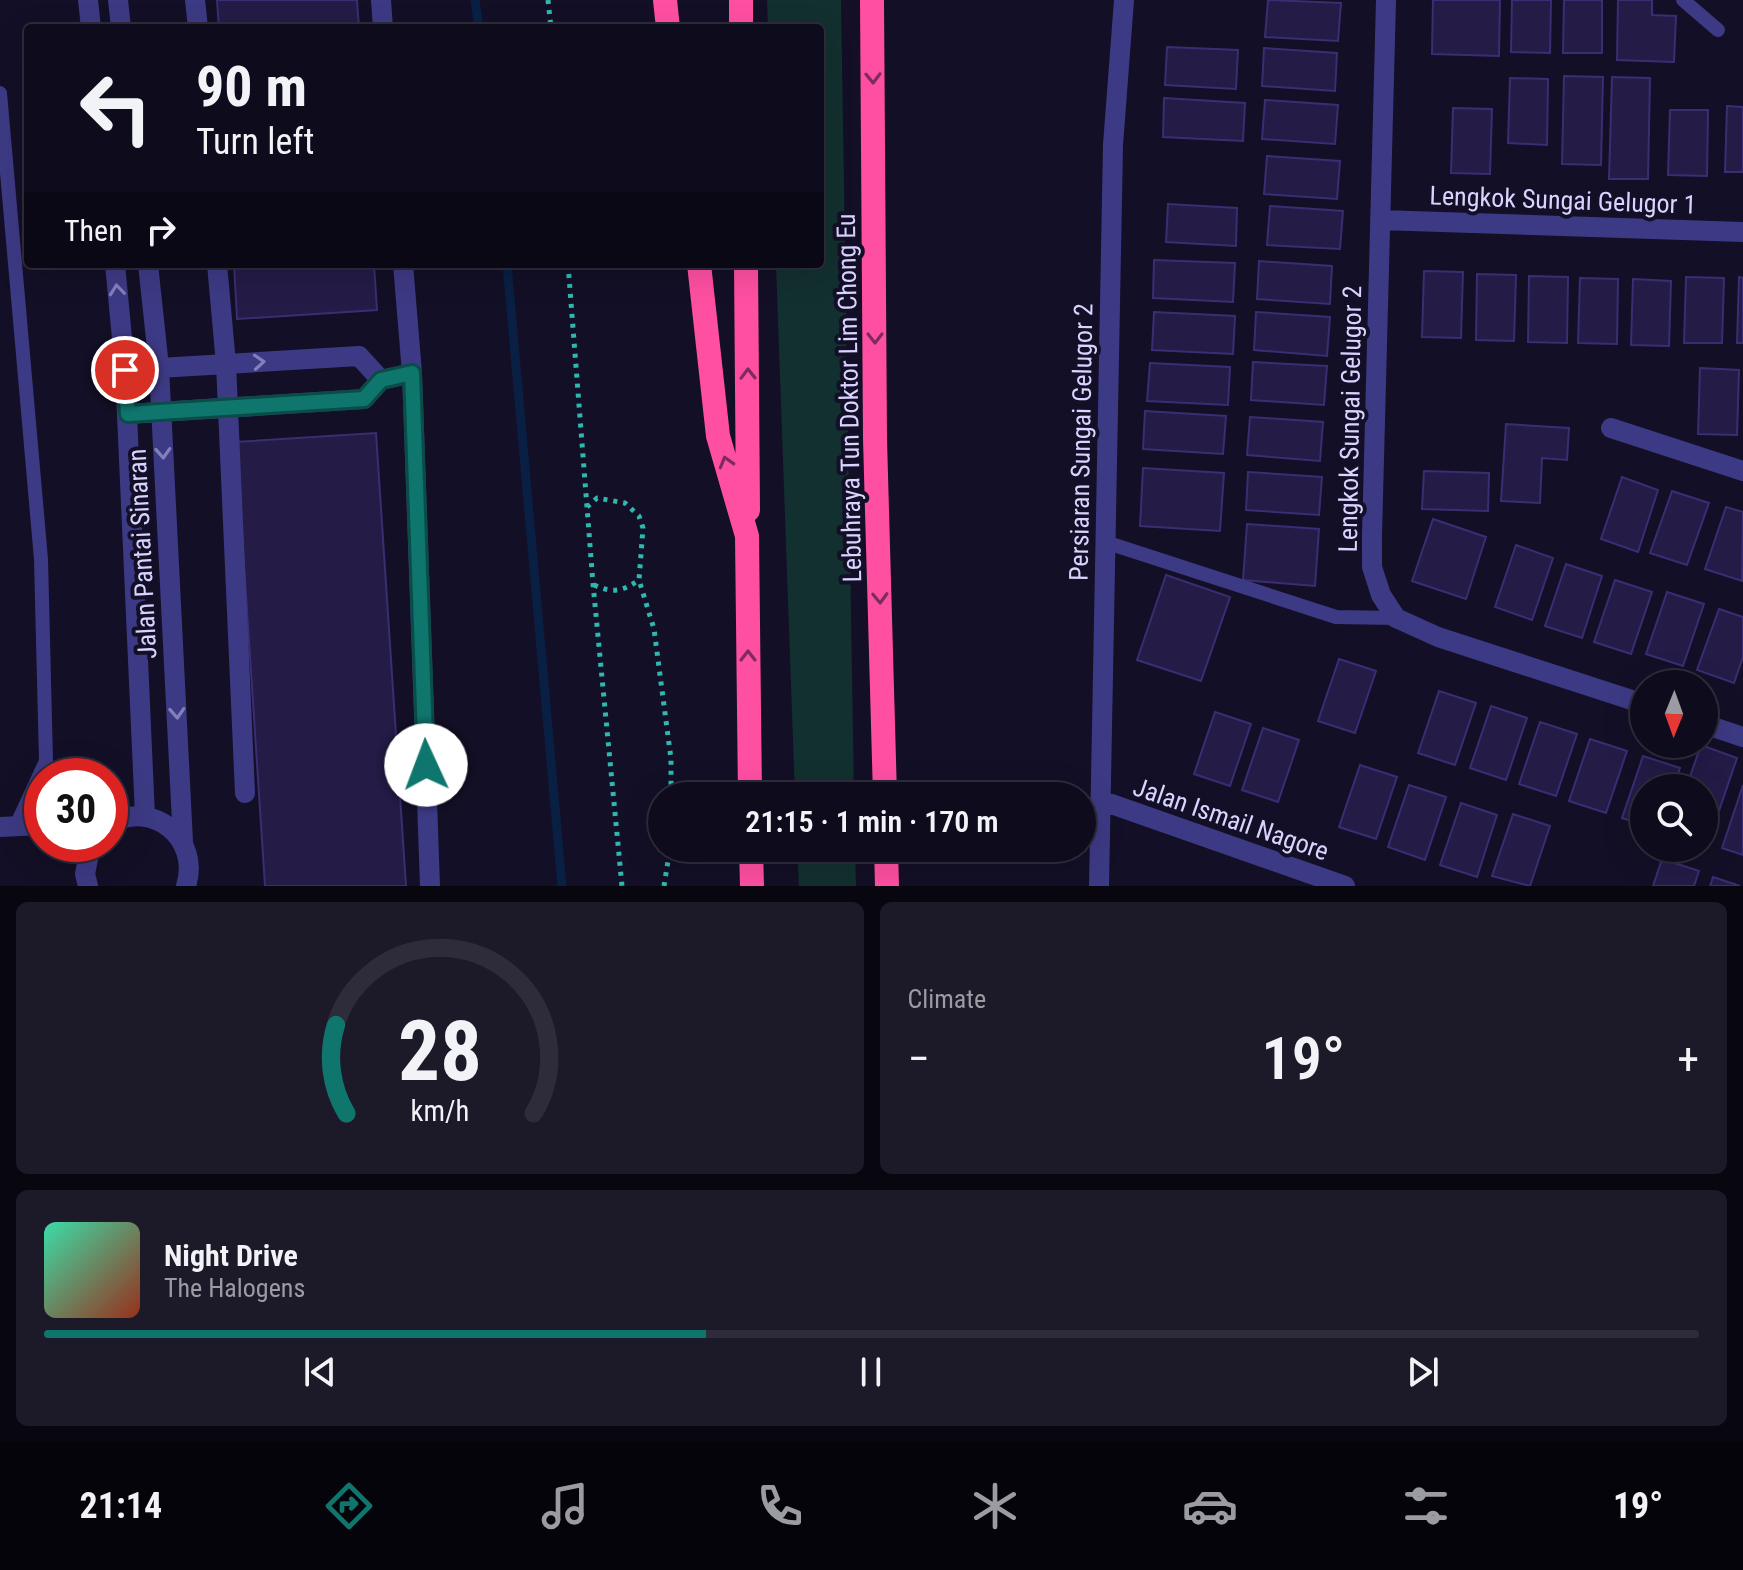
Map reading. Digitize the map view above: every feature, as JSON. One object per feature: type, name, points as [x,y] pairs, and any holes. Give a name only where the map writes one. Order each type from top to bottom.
[{"type":"highway","points":[[665,0],[668,24]]},
{"type":"highway","points":[[741,0],[741,24]]},
{"type":"highway","name":"Lebuhraya Tun Doktor Lim Chong Eu","points":[[872,0],[875,439],[885,782]]},
{"type":"highway","points":[[699,268],[718,436],[747,536]]},
{"type":"highway","points":[[746,268],[750,782]]},
{"type":"highway","points":[[751,862],[752,886]]},
{"type":"highway","points":[[886,862],[887,886]]},
{"type":"street","points":[[88,0],[91,24]]},
{"type":"street","points":[[118,0],[121,24]]},
{"type":"street","points":[[195,0],[198,24]]},
{"type":"street","points":[[381,0],[383,24]]},
{"type":"street","name":"Persiaran Sungai Gelugor 2","points":[[1099,886],[1113,145],[1124,0]]},
{"type":"street","name":"Lengkok Sungai Gelugor 2","points":[[1386,0],[1372,567],[1381,595],[1396,618]]},
{"type":"street","name":"Lengkok Sungai Gelugor 1","points":[[1380,220],[1743,232]]},
{"type":"street","name":"Jalan Pantai Sinaran","points":[[115,268],[128,414],[145,816]]},
{"type":"street","name":"Jalan Pantai Sinaran","points":[[148,268],[159,367],[183,842],[190,869],[186,886]]},
{"type":"street","points":[[217,268],[226,364],[245,793]]},
{"type":"street","points":[[403,268],[412,373],[430,886]]},
{"type":"street","points":[[125,370],[359,356],[381,380]]},
{"type":"street","points":[[128,414],[364,399],[381,380],[412,373]]},
{"type":"street","points":[[1611,428],[1743,471]]},
{"type":"street","points":[[1396,618],[1438,637],[1630,699]]},
{"type":"street","points":[[1718,729],[1743,737]]},
{"type":"street","name":"Jalan Ismail Nagore","points":[[1100,800],[1345,886]]},
{"type":"street","points":[[128,816],[160,820],[183,842]]},
{"type":"street","points":[[85,862],[88,886]]},
{"type":"lane","points":[[1683,0],[1718,30]]},
{"type":"lane","points":[[0,93],[41,559],[46,761],[8,827]]},
{"type":"lane","points":[[1105,542],[1336,617],[1396,618]]},
{"type":"path","points":[[548,0],[551,24]]},
{"type":"path","points":[[568,268],[593,584],[622,886]]},
{"type":"path","points":[[587,507],[597,498],[612,498],[625,503],[639,516],[643,528],[639,580],[654,629],[671,759],[671,782]]},
{"type":"path","points":[[593,584],[609,592],[625,589],[639,580]]},
{"type":"path","points":[[664,886],[668,862]]},
{"type":"green space","points":[[767,0],[841,0],[854,782],[794,782],[776,268],[824,268],[824,24],[768,24]]},
{"type":"green space","points":[[798,862],[855,862],[856,886],[799,886]]},
{"type":"building","points":[[217,0],[357,0],[359,24],[219,24]]},
{"type":"building","points":[[1268,0],[1341,3],[1338,41],[1265,37]]},
{"type":"building","points":[[1433,0],[1500,0],[1499,56],[1432,54]]},
{"type":"building","points":[[1512,0],[1551,0],[1550,53],[1511,52]]},
{"type":"building","points":[[1564,0],[1602,0],[1602,53],[1563,53]]},
{"type":"building","points":[[1618,0],[1652,0],[1652,15],[1676,16],[1674,62],[1617,60]]},
{"type":"building","points":[[1167,47],[1238,50],[1236,89],[1165,85]]},
{"type":"building","points":[[1264,48],[1337,53],[1335,91],[1262,86]]},
{"type":"building","points":[[1564,76],[1603,77],[1601,165],[1562,164]]},
{"type":"building","points":[[1612,77],[1650,78],[1648,179],[1609,179]]},
{"type":"building","points":[[1510,78],[1548,79],[1547,145],[1508,143]]},
{"type":"building","points":[[1164,98],[1245,103],[1243,141],[1163,137]]},
{"type":"building","points":[[1265,100],[1338,105],[1335,144],[1262,139]]},
{"type":"building","points":[[1727,106],[1743,107],[1743,172],[1725,172]]},
{"type":"building","points":[[1453,108],[1492,109],[1490,174],[1451,173]]},
{"type":"building","points":[[1670,110],[1708,110],[1707,176],[1668,175]]},
{"type":"building","points":[[1267,156],[1340,161],[1337,199],[1264,194]]},
{"type":"building","points":[[1168,204],[1237,208],[1236,246],[1166,242]]},
{"type":"building","points":[[1270,206],[1343,211],[1340,249],[1267,245]]},
{"type":"building","points":[[1154,260],[1235,263],[1233,302],[1153,298]]},
{"type":"building","points":[[1259,261],[1332,266],[1330,304],[1257,299]]},
{"type":"building","points":[[234,268],[374,268],[377,310],[237,319]]},
{"type":"building","points":[[1424,271],[1463,272],[1461,338],[1422,337]]},
{"type":"building","points":[[1477,274],[1516,275],[1514,341],[1476,340]]},
{"type":"building","points":[[1529,276],[1568,277],[1567,343],[1528,342]]},
{"type":"building","points":[[1686,277],[1724,278],[1722,343],[1684,343]]},
{"type":"building","points":[[1739,277],[1743,278],[1743,343],[1737,343]]},
{"type":"building","points":[[1580,278],[1618,279],[1617,344],[1578,343]]},
{"type":"building","points":[[1633,279],[1671,281],[1669,346],[1631,345]]},
{"type":"building","points":[[1154,312],[1235,316],[1233,354],[1152,350]]},
{"type":"building","points":[[1256,312],[1330,317],[1327,356],[1254,350]]},
{"type":"building","points":[[1253,362],[1327,366],[1324,405],[1251,400]]},
{"type":"building","points":[[1150,363],[1230,367],[1228,405],[1147,401]]},
{"type":"building","points":[[1700,368],[1739,370],[1737,435],[1698,434]]},
{"type":"building","points":[[1145,411],[1226,416],[1223,454],[1143,449]]},
{"type":"building","points":[[1250,417],[1323,422],[1320,461],[1247,455]]},
{"type":"building","points":[[1506,424],[1569,428],[1567,460],[1542,458],[1540,503],[1501,501]]},
{"type":"building","points":[[376,433],[406,886],[265,886],[236,442]]},
{"type":"building","points":[[1143,468],[1224,473],[1220,531],[1140,526]]},
{"type":"building","points":[[1424,471],[1489,473],[1488,511],[1422,509]]},
{"type":"building","points":[[1248,472],[1322,477],[1319,515],[1246,510]]},
{"type":"building","points":[[1622,477],[1658,490],[1638,552],[1601,539]]},
{"type":"building","points":[[1672,491],[1709,503],[1687,565],[1650,553]]},
{"type":"building","points":[[1726,507],[1743,512],[1742,581],[1705,569]]},
{"type":"building","points":[[1433,519],[1486,537],[1466,599],[1412,581]]},
{"type":"building","points":[[1247,524],[1319,529],[1315,586],[1243,580]]},
{"type":"building","points":[[1516,545],[1553,558],[1532,620],[1495,607]]},
{"type":"building","points":[[1566,564],[1602,576],[1582,638],[1545,626]]},
{"type":"building","points":[[1166,575],[1230,597],[1201,681],[1137,660]]},
{"type":"building","points":[[1615,580],[1652,592],[1631,654],[1594,642]]},
{"type":"building","points":[[1667,592],[1704,604],[1683,666],[1646,654]]},
{"type":"building","points":[[1719,609],[1743,617],[1743,657],[1734,683],[1718,677],[1718,670],[1697,670]]},
{"type":"building","points":[[1339,659],[1376,671],[1355,733],[1318,721]]},
{"type":"building","points":[[1439,691],[1476,703],[1455,765],[1418,753]]},
{"type":"building","points":[[1491,706],[1527,718],[1506,780],[1470,768]]},
{"type":"building","points":[[1215,712],[1251,724],[1230,786],[1194,774]]},
{"type":"building","points":[[1540,722],[1577,734],[1556,796],[1519,784]]},
{"type":"building","points":[[1263,728],[1299,740],[1278,802],[1242,790]]},
{"type":"building","points":[[1590,739],[1627,751],[1606,813],[1569,801]]},
{"type":"building","points":[[1718,751],[1737,758],[1718,814],[1718,774],[1691,774],[1696,758],[1718,758]]},
{"type":"building","points":[[1642,758],[1680,768],[1678,774],[1637,774]]},
{"type":"building","points":[[1360,765],[1397,777],[1376,839],[1339,827]]},
{"type":"building","points":[[1409,785],[1446,797],[1425,860],[1388,847]]},
{"type":"building","points":[[1743,785],[1743,855],[1722,848]]},
{"type":"building","points":[[1630,794],[1630,821],[1622,818]]},
{"type":"building","points":[[1461,803],[1497,815],[1477,877],[1440,865]]},
{"type":"building","points":[[1513,814],[1550,826],[1530,886],[1492,876]]},
{"type":"building","points":[[1661,862],[1699,871],[1694,886],[1653,886]]},
{"type":"building","points":[[1713,877],[1740,886],[1710,886]]},
{"type":"waterway","points":[[475,0],[478,24]]},
{"type":"waterway","points":[[507,268],[562,886]]},
{"type":"route","points":[[125,370],[128,414],[364,399],[381,380],[412,373],[426,765]]}]
